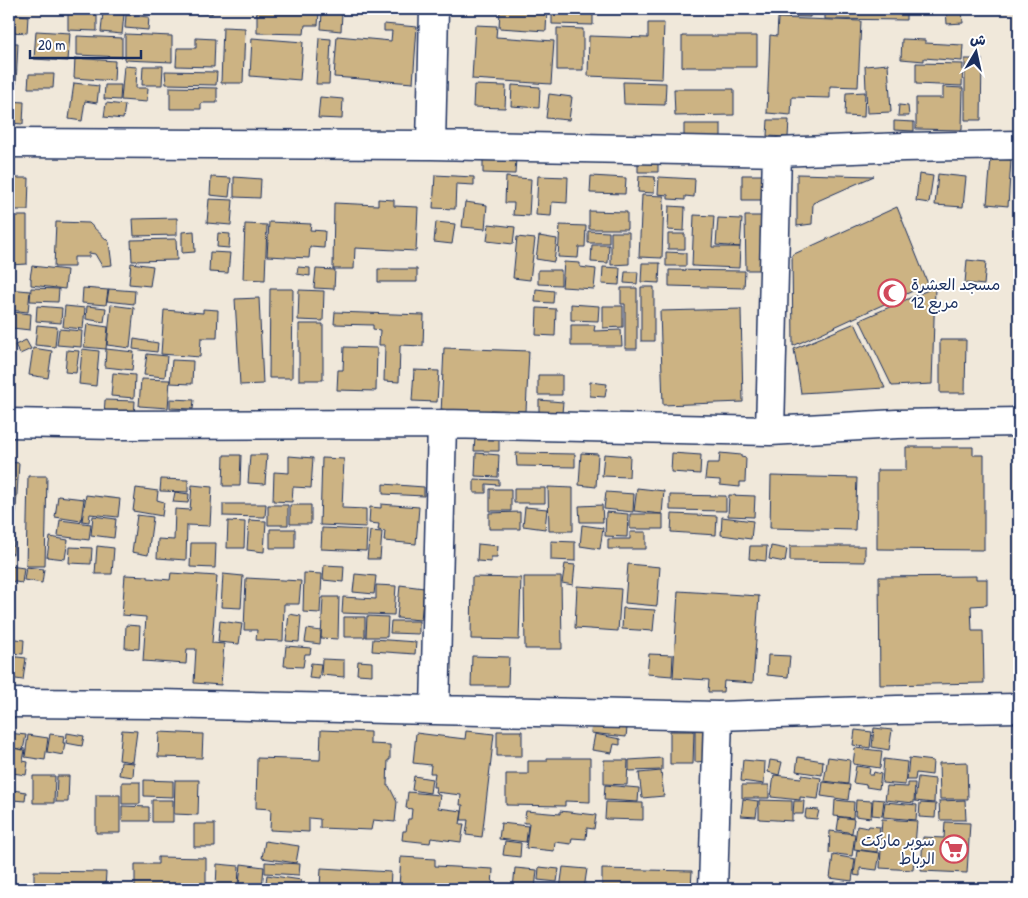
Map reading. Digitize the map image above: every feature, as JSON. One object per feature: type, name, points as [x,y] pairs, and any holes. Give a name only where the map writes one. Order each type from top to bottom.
[{"type":"street","points":[[431,146],[434,9]]},
{"type":"street","points":[[9,143],[431,146],[777,152],[1019,144]]},
{"type":"street","points":[[770,431],[777,152]]},
{"type":"street","points":[[9,423],[117,425],[442,424],[770,431],[897,424],[1019,422]]},
{"type":"street","points":[[434,710],[442,424]]},
{"type":"street","points":[[9,703],[158,704],[718,716],[1019,708]]},
{"type":"street","points":[[713,889],[718,716]]},
{"type":"building","points":[[148,9],[171,9],[171,11]]},
{"type":"building","points":[[181,9],[213,9],[212,14],[181,12]]},
{"type":"building","points":[[500,9],[547,10],[546,31],[499,28]]},
{"type":"building","points":[[552,9],[593,10],[593,25],[552,24]]},
{"type":"building","points":[[771,9],[811,9],[810,17],[771,16]]},
{"type":"building","points":[[825,9],[906,9],[906,20],[825,19]]},
{"type":"building","points":[[946,9],[962,9],[963,23],[947,24]]},
{"type":"building","points":[[68,11],[97,11],[97,31],[68,30]]},
{"type":"building","points":[[257,11],[319,12],[318,25],[305,25],[304,34],[257,33]]},
{"type":"building","points":[[103,12],[124,14],[122,34],[101,32]]},
{"type":"building","points":[[322,12],[342,13],[341,31],[321,29]]},
{"type":"building","points":[[9,14],[28,16],[27,33],[9,32]]},
{"type":"building","points":[[126,15],[149,17],[148,30],[125,28]]},
{"type":"building","points":[[778,18],[861,21],[858,87],[830,86],[830,98],[792,97],[791,115],[767,113],[770,35],[777,36]]},
{"type":"building","points":[[648,23],[664,23],[662,79],[588,76],[589,36],[648,38]]},
{"type":"building","points":[[384,24],[417,27],[413,83],[334,77],[337,36],[391,41],[392,31],[384,31]]},
{"type":"building","points":[[475,25],[497,26],[496,37],[554,41],[551,84],[472,79]]},
{"type":"building","points":[[223,27],[245,28],[243,83],[221,83]]},
{"type":"building","points":[[557,28],[583,29],[583,70],[557,70]]},
{"type":"building","points":[[36,31],[70,33],[68,61],[34,59]]},
{"type":"building","points":[[125,34],[172,36],[172,62],[125,60]]},
{"type":"building","points":[[77,36],[122,38],[122,57],[77,55]]},
{"type":"building","points":[[682,36],[757,36],[757,67],[682,67]]},
{"type":"building","points":[[196,38],[215,39],[214,67],[176,66],[177,48],[196,48]]},
{"type":"building","points":[[252,38],[303,42],[300,80],[250,76]]},
{"type":"building","points":[[319,38],[331,39],[329,84],[316,84]]},
{"type":"building","points":[[902,39],[925,40],[925,43],[963,45],[962,61],[924,58],[924,61],[901,59]]},
{"type":"building","points":[[9,43],[18,43],[16,84],[9,83]]},
{"type":"building","points":[[75,58],[115,61],[114,81],[74,78]]},
{"type":"building","points":[[965,59],[982,59],[981,120],[965,120]]},
{"type":"building","points":[[916,63],[963,64],[962,86],[916,84]]},
{"type":"building","points":[[888,64],[891,112],[867,113],[865,66]]},
{"type":"building","points":[[124,66],[137,67],[136,88],[148,88],[147,102],[121,100]]},
{"type":"building","points":[[143,66],[163,66],[162,85],[142,85]]},
{"type":"building","points":[[165,71],[217,72],[216,85],[166,84]]},
{"type":"building","points":[[29,74],[54,74],[53,88],[28,88]]},
{"type":"building","points":[[623,82],[666,83],[665,105],[624,104]]},
{"type":"building","points":[[74,83],[99,86],[97,103],[85,101],[82,121],[69,119]]},
{"type":"building","points":[[105,85],[121,85],[120,100],[104,99]]},
{"type":"building","points":[[474,85],[506,86],[505,108],[473,107]]},
{"type":"building","points":[[512,85],[540,87],[539,108],[511,106]]},
{"type":"building","points":[[170,87],[217,88],[217,103],[201,103],[201,109],[170,109]]},
{"type":"building","points":[[943,87],[963,88],[962,130],[916,129],[916,98],[943,98]]},
{"type":"building","points":[[674,89],[734,89],[734,115],[675,116]]},
{"type":"building","points":[[865,92],[864,117],[845,116],[846,93]]},
{"type":"building","points":[[549,94],[572,97],[569,120],[546,118]]},
{"type":"building","points":[[320,97],[343,99],[342,119],[318,118]]},
{"type":"building","points":[[9,101],[24,102],[23,124],[9,123]]},
{"type":"building","points":[[106,103],[125,105],[123,119],[104,117]]},
{"type":"building","points":[[899,105],[908,106],[909,116],[898,116]]},
{"type":"building","points":[[768,120],[789,120],[788,137],[767,136]]},
{"type":"building","points":[[894,121],[914,122],[914,131],[894,130]]},
{"type":"building","points":[[684,124],[721,124],[721,137],[684,137]]},
{"type":"building","points":[[483,157],[516,158],[515,174],[483,173]]},
{"type":"building","points":[[991,159],[1011,160],[1008,206],[987,204]]},
{"type":"building","points":[[638,161],[658,162],[658,172],[638,172]]},
{"type":"building","points":[[797,174],[874,176],[813,203],[812,224],[797,226]]},
{"type":"building","points":[[919,174],[933,176],[929,203],[916,201]]},
{"type":"building","points":[[938,174],[966,177],[963,207],[935,205]]},
{"type":"building","points":[[435,175],[474,177],[474,185],[456,184],[455,209],[433,208]]},
{"type":"building","points":[[742,175],[765,175],[765,200],[742,200]]},
{"type":"building","points":[[538,176],[568,177],[567,203],[552,202],[551,216],[536,215]]},
{"type":"building","points":[[591,176],[626,178],[625,194],[590,193]]},
{"type":"building","points":[[639,176],[655,177],[654,193],[638,192]]},
{"type":"building","points":[[211,177],[231,178],[229,197],[210,195]]},
{"type":"building","points":[[234,177],[261,179],[260,198],[234,197]]},
{"type":"building","points":[[506,177],[531,179],[529,216],[513,215],[514,203],[505,203]]},
{"type":"building","points":[[659,177],[695,179],[694,197],[685,196],[685,200],[668,199],[668,195],[658,194]]},
{"type":"building","points":[[11,178],[29,178],[28,210],[10,210]]},
{"type":"building","points":[[642,195],[664,196],[662,258],[639,257]]},
{"type":"building","points":[[209,199],[233,200],[231,225],[207,223]]},
{"type":"building","points":[[378,199],[394,200],[394,206],[418,207],[416,251],[355,248],[354,269],[333,269],[334,203],[378,205]]},
{"type":"building","points":[[465,202],[487,205],[485,229],[462,227]]},
{"type":"building","points":[[669,206],[685,207],[684,231],[668,230]]},
{"type":"building","points":[[897,207],[928,284],[793,346],[792,255]]},
{"type":"building","points":[[589,211],[627,212],[627,229],[589,229]]},
{"type":"building","points":[[694,215],[714,216],[712,247],[740,247],[739,268],[692,266]]},
{"type":"building","points":[[9,216],[27,216],[27,264],[9,265]]},
{"type":"building","points":[[745,216],[772,216],[772,270],[746,270]]},
{"type":"building","points":[[177,218],[177,235],[134,236],[133,219]]},
{"type":"building","points":[[718,218],[742,219],[740,247],[716,245]]},
{"type":"building","points":[[56,222],[89,223],[109,242],[112,265],[102,266],[95,254],[89,253],[89,257],[74,257],[74,267],[54,267]]},
{"type":"building","points":[[269,222],[311,224],[310,230],[325,231],[324,248],[310,247],[309,258],[267,256]]},
{"type":"building","points":[[436,222],[455,224],[452,244],[434,242]]},
{"type":"building","points":[[245,224],[267,225],[265,280],[243,279]]},
{"type":"building","points":[[489,224],[515,227],[513,244],[487,241]]},
{"type":"building","points":[[560,225],[586,226],[585,247],[579,247],[578,258],[558,257]]},
{"type":"building","points":[[194,231],[195,252],[182,253],[182,232]]},
{"type":"building","points":[[588,231],[609,232],[609,243],[588,243]]},
{"type":"building","points":[[611,232],[629,232],[629,264],[611,265]]},
{"type":"building","points":[[218,233],[230,234],[229,248],[217,247]]},
{"type":"building","points":[[668,234],[685,234],[685,249],[668,249]]},
{"type":"building","points":[[539,236],[557,239],[554,262],[536,259]]},
{"type":"building","points":[[517,237],[535,239],[530,280],[513,278]]},
{"type":"building","points":[[176,239],[177,260],[132,261],[131,240]]},
{"type":"building","points":[[592,245],[609,245],[608,263],[591,262]]},
{"type":"building","points":[[210,252],[230,253],[228,273],[209,272]]},
{"type":"building","points":[[666,252],[686,253],[686,266],[666,266]]},
{"type":"building","points":[[967,260],[986,262],[984,285],[965,283]]},
{"type":"building","points":[[564,262],[580,263],[580,267],[596,269],[594,289],[562,287]]},
{"type":"building","points":[[131,263],[153,266],[150,286],[129,284]]},
{"type":"building","points":[[642,263],[660,263],[659,283],[641,282]]},
{"type":"building","points":[[32,266],[67,270],[65,289],[31,285]]},
{"type":"building","points":[[298,267],[310,268],[310,276],[297,274]]},
{"type":"building","points":[[603,267],[620,268],[619,285],[602,284]]},
{"type":"building","points":[[316,269],[335,270],[334,289],[314,288]]},
{"type":"building","points":[[378,269],[417,269],[417,282],[378,282]]},
{"type":"building","points":[[538,270],[561,270],[561,285],[538,284]]},
{"type":"building","points":[[669,270],[745,271],[744,288],[669,286]]},
{"type":"building","points":[[625,272],[638,272],[637,284],[624,283]]},
{"type":"building","points":[[641,287],[654,287],[654,341],[641,341]]},
{"type":"building","points":[[935,287],[932,384],[892,386],[860,320]]},
{"type":"building","points":[[31,288],[59,289],[58,302],[30,301]]},
{"type":"building","points":[[83,288],[108,290],[106,305],[82,303]]},
{"type":"building","points":[[621,288],[637,288],[637,349],[625,349],[625,304],[621,304]]},
{"type":"building","points":[[9,289],[30,291],[28,312],[9,310]]},
{"type":"building","points":[[109,289],[135,291],[134,304],[107,301]]},
{"type":"building","points":[[270,289],[293,289],[292,378],[269,378]]},
{"type":"building","points":[[536,289],[554,291],[553,303],[535,302]]},
{"type":"building","points":[[299,290],[324,291],[323,321],[298,320]]},
{"type":"building","points":[[259,298],[263,384],[240,385],[235,299]]},
{"type":"building","points":[[571,304],[599,306],[598,321],[571,320]]},
{"type":"building","points":[[111,305],[134,308],[130,348],[107,345]]},
{"type":"building","points":[[37,306],[62,308],[61,323],[36,321]]},
{"type":"building","points":[[65,306],[85,308],[83,329],[63,327]]},
{"type":"building","points":[[87,306],[106,308],[104,322],[86,319]]},
{"type":"building","points":[[603,306],[623,306],[623,327],[603,328]]},
{"type":"building","points":[[537,308],[556,309],[555,336],[536,335]]},
{"type":"building","points":[[203,309],[218,310],[217,338],[201,338],[200,357],[161,354],[164,310],[203,313]]},
{"type":"building","points":[[741,309],[743,402],[663,405],[660,311]]},
{"type":"building","points":[[13,312],[31,314],[30,330],[12,328]]},
{"type":"building","points":[[335,312],[424,315],[423,346],[400,345],[399,382],[384,381],[385,345],[379,345],[380,330],[373,329],[373,325],[334,324]]},
{"type":"building","points":[[9,313],[13,314],[9,336]]},
{"type":"building","points":[[855,323],[885,388],[801,393],[794,349]]},
{"type":"building","points":[[87,324],[108,327],[106,349],[84,347]]},
{"type":"building","points":[[299,324],[323,324],[323,380],[299,380]]},
{"type":"building","points":[[37,325],[57,327],[55,347],[35,345]]},
{"type":"building","points":[[571,325],[595,325],[594,331],[621,330],[622,346],[571,346]]},
{"type":"building","points":[[59,329],[82,331],[81,347],[57,345]]},
{"type":"building","points":[[134,339],[158,343],[157,352],[133,349]]},
{"type":"building","points":[[26,340],[31,349],[20,354],[15,345]]},
{"type":"building","points":[[940,340],[966,340],[965,393],[940,393]]},
{"type":"building","points":[[344,347],[377,348],[376,391],[337,390],[338,370],[343,370]]},
{"type":"building","points":[[33,348],[52,351],[48,378],[29,375]]},
{"type":"building","points":[[444,348],[529,351],[526,411],[491,410],[491,416],[441,414]]},
{"type":"building","points":[[82,349],[99,351],[96,386],[79,384]]},
{"type":"building","points":[[106,349],[134,352],[132,370],[105,367]]},
{"type":"building","points":[[67,350],[79,351],[76,373],[65,372]]},
{"type":"building","points":[[147,354],[167,356],[165,377],[144,375]]},
{"type":"building","points":[[172,360],[193,361],[192,384],[170,383]]},
{"type":"building","points":[[414,370],[439,371],[437,402],[412,401]]},
{"type":"building","points":[[113,373],[135,375],[134,398],[111,396]]},
{"type":"building","points":[[538,375],[562,375],[562,395],[538,395]]},
{"type":"building","points":[[141,379],[170,380],[168,408],[139,406]]},
{"type":"building","points":[[590,382],[607,384],[605,397],[590,396]]},
{"type":"building","points":[[170,399],[194,400],[193,409],[170,408]]},
{"type":"building","points":[[105,400],[135,401],[134,418],[104,416]]},
{"type":"building","points":[[539,400],[563,402],[562,413],[539,412]]},
{"type":"building","points":[[475,438],[499,438],[499,451],[474,451]]},
{"type":"building","points":[[906,447],[973,447],[973,455],[984,455],[984,550],[877,549],[877,470],[906,470]]},
{"type":"building","points":[[476,453],[499,455],[498,477],[475,476]]},
{"type":"building","points":[[516,453],[575,454],[575,467],[517,466]]},
{"type":"building","points":[[581,453],[598,454],[596,487],[579,485]]},
{"type":"building","points":[[672,453],[701,455],[700,474],[671,472]]},
{"type":"building","points":[[720,453],[741,455],[741,457],[746,458],[745,482],[740,482],[740,487],[720,485],[720,480],[705,479],[707,463],[719,463]]},
{"type":"building","points":[[604,454],[630,456],[629,477],[602,476]]},
{"type":"building","points":[[224,455],[241,455],[240,486],[223,486]]},
{"type":"building","points":[[250,455],[267,455],[265,484],[248,483]]},
{"type":"building","points":[[289,456],[313,458],[311,488],[293,487],[292,502],[273,501],[274,472],[289,473]]},
{"type":"building","points":[[322,458],[344,459],[342,508],[366,509],[366,527],[320,525]]},
{"type":"building","points":[[9,462],[19,463],[13,554],[9,553]]},
{"type":"building","points":[[28,476],[47,476],[45,566],[26,566]]},
{"type":"building","points":[[771,476],[857,478],[855,530],[770,528]]},
{"type":"building","points":[[161,479],[188,480],[188,492],[160,491]]},
{"type":"building","points":[[474,479],[499,480],[499,485],[486,484],[486,493],[474,493]]},
{"type":"building","points":[[383,484],[424,487],[424,496],[383,494]]},
{"type":"building","points":[[192,485],[212,487],[210,526],[187,525],[186,560],[157,558],[158,539],[174,540],[175,509],[190,510]]},
{"type":"building","points":[[548,487],[573,488],[573,531],[549,531]]},
{"type":"building","points":[[136,488],[158,491],[157,500],[164,502],[162,516],[133,511]]},
{"type":"building","points":[[514,488],[545,488],[545,503],[514,503]]},
{"type":"building","points":[[637,488],[664,491],[662,514],[634,511]]},
{"type":"building","points":[[490,489],[511,489],[511,511],[490,511]]},
{"type":"building","points":[[175,492],[189,494],[188,503],[173,502]]},
{"type":"building","points":[[606,492],[634,494],[633,512],[604,509]]},
{"type":"building","points":[[86,495],[120,499],[118,517],[90,514],[89,522],[82,521]]},
{"type":"building","points":[[670,495],[726,496],[726,511],[670,510]]},
{"type":"building","points":[[729,495],[755,496],[754,517],[728,516]]},
{"type":"building","points":[[58,496],[84,499],[81,521],[55,517]]},
{"type":"building","points":[[223,504],[266,504],[265,517],[223,516]]},
{"type":"building","points":[[381,504],[419,507],[416,544],[384,541],[385,531],[378,530],[379,524],[369,523],[370,507],[381,508]]},
{"type":"building","points":[[268,505],[288,505],[288,525],[268,525]]},
{"type":"building","points":[[290,505],[311,505],[311,524],[290,524]]},
{"type":"building","points":[[602,505],[603,522],[580,522],[579,506]]},
{"type":"building","points":[[525,507],[547,509],[545,529],[523,526]]},
{"type":"building","points":[[520,512],[520,529],[489,529],[489,513]]},
{"type":"building","points":[[606,512],[628,514],[627,537],[605,536]]},
{"type":"building","points":[[630,514],[663,514],[663,529],[630,529]]},
{"type":"building","points":[[672,514],[717,516],[716,535],[671,532]]},
{"type":"building","points":[[137,515],[153,517],[148,555],[132,552]]},
{"type":"building","points":[[93,516],[116,519],[114,538],[91,535]]},
{"type":"building","points":[[722,517],[753,521],[751,539],[721,535]]},
{"type":"building","points":[[60,520],[91,524],[89,540],[58,536]]},
{"type":"building","points":[[249,520],[266,521],[264,552],[247,550]]},
{"type":"building","points":[[228,521],[245,522],[244,548],[227,548]]},
{"type":"building","points":[[582,525],[603,528],[600,549],[580,546]]},
{"type":"building","points":[[322,528],[367,530],[366,551],[321,549]]},
{"type":"building","points":[[270,529],[295,529],[295,548],[270,548]]},
{"type":"building","points":[[370,531],[382,532],[380,559],[367,559]]},
{"type":"building","points":[[630,532],[646,532],[646,549],[608,549],[608,539],[630,539]]},
{"type":"building","points":[[50,537],[68,540],[65,559],[47,557]]},
{"type":"building","points":[[551,541],[575,542],[575,561],[551,560]]},
{"type":"building","points":[[191,543],[216,543],[215,568],[190,567]]},
{"type":"building","points":[[478,544],[498,546],[497,557],[491,557],[491,562],[477,561]]},
{"type":"building","points":[[97,546],[114,548],[112,574],[95,574]]},
{"type":"building","points":[[750,546],[767,546],[766,561],[749,559]]},
{"type":"building","points":[[771,546],[787,549],[785,562],[769,559]]},
{"type":"building","points":[[790,546],[865,546],[865,562],[790,561]]},
{"type":"building","points":[[70,547],[92,548],[91,564],[69,563]]},
{"type":"building","points":[[565,564],[575,565],[573,585],[562,583]]},
{"type":"building","points":[[628,564],[660,567],[657,606],[625,603]]},
{"type":"building","points":[[324,565],[344,566],[343,582],[323,580]]},
{"type":"building","points":[[10,566],[24,568],[22,583],[9,581]]},
{"type":"building","points":[[26,567],[44,569],[42,583],[24,580]]},
{"type":"building","points":[[171,573],[217,576],[212,643],[224,644],[221,685],[194,683],[196,649],[187,649],[186,664],[143,661],[146,617],[122,615],[125,575],[148,576],[148,578],[170,580]]},
{"type":"building","points":[[304,573],[322,574],[320,613],[303,612]]},
{"type":"building","points":[[223,574],[243,576],[241,608],[221,607]]},
{"type":"building","points":[[355,574],[376,576],[374,594],[353,592]]},
{"type":"building","points":[[976,576],[976,579],[987,579],[987,605],[971,606],[972,631],[983,631],[984,683],[880,685],[879,577]]},
{"type":"building","points":[[472,577],[521,578],[519,640],[471,639]]},
{"type":"building","points":[[524,577],[561,577],[562,649],[525,649]]},
{"type":"building","points":[[246,578],[301,581],[299,604],[284,604],[283,641],[256,640],[257,630],[244,630]]},
{"type":"building","points":[[376,585],[396,586],[394,615],[342,613],[343,597],[376,599]]},
{"type":"building","points":[[400,585],[424,588],[421,620],[397,618]]},
{"type":"building","points":[[577,586],[621,589],[618,631],[575,628]]},
{"type":"building","points":[[678,591],[759,596],[753,683],[724,681],[723,692],[708,692],[709,680],[673,678]]},
{"type":"building","points":[[323,597],[339,597],[338,639],[321,638]]},
{"type":"building","points":[[623,608],[655,610],[653,631],[622,629]]},
{"type":"building","points":[[289,614],[301,616],[299,642],[286,641]]},
{"type":"building","points":[[367,616],[388,617],[387,637],[366,637]]},
{"type":"building","points":[[344,617],[365,617],[365,637],[344,637]]},
{"type":"building","points":[[220,621],[242,624],[239,644],[218,642]]},
{"type":"building","points":[[391,621],[419,621],[419,634],[390,633]]},
{"type":"building","points":[[126,625],[140,626],[139,649],[125,648]]},
{"type":"building","points":[[307,629],[321,631],[320,644],[305,642]]},
{"type":"building","points":[[9,638],[24,640],[23,654],[9,653]]},
{"type":"building","points":[[373,639],[416,642],[415,654],[372,651]]},
{"type":"building","points":[[286,646],[311,648],[310,654],[305,654],[303,667],[284,666]]},
{"type":"building","points":[[649,654],[673,655],[672,676],[647,674]]},
{"type":"building","points":[[768,655],[790,656],[788,677],[767,675]]},
{"type":"building","points":[[9,656],[26,658],[23,680],[9,678]]},
{"type":"building","points":[[472,656],[509,657],[508,686],[471,686]]},
{"type":"building","points":[[322,659],[344,660],[344,677],[321,675]]},
{"type":"building","points":[[358,661],[372,662],[372,675],[357,674]]},
{"type":"building","points":[[311,663],[321,664],[319,679],[309,678]]},
{"type":"building","points":[[593,715],[628,719],[626,737],[591,733]]},
{"type":"building","points":[[671,719],[709,719],[709,761],[695,762],[695,729],[671,729]]},
{"type":"building","points":[[874,728],[892,730],[889,750],[872,747]]},
{"type":"building","points":[[122,730],[137,731],[133,762],[119,760]]},
{"type":"building","points":[[321,730],[370,732],[370,744],[390,745],[387,786],[389,786],[397,802],[395,822],[373,820],[371,830],[320,828],[320,819],[309,818],[309,832],[270,830],[271,809],[256,808],[257,758],[320,760]]},
{"type":"building","points":[[855,730],[872,732],[870,748],[853,745]]},
{"type":"building","points":[[466,731],[494,734],[482,837],[466,835],[468,820],[461,820],[463,805],[460,805],[461,795],[435,792],[436,787],[433,787],[435,773],[430,773],[431,765],[413,763],[416,733],[465,739]]},
{"type":"building","points":[[497,731],[522,731],[522,756],[497,756]]},
{"type":"building","points":[[670,731],[694,731],[693,764],[670,764]]},
{"type":"building","points":[[159,732],[203,734],[202,758],[158,757]]},
{"type":"building","points":[[9,733],[26,735],[23,750],[9,747]]},
{"type":"building","points":[[67,733],[84,736],[82,746],[66,743]]},
{"type":"building","points":[[50,734],[64,736],[63,755],[47,752]]},
{"type":"building","points":[[595,734],[620,739],[620,745],[614,744],[612,753],[592,750]]},
{"type":"building","points":[[28,735],[48,738],[45,760],[25,757]]},
{"type":"building","points":[[13,748],[25,750],[23,761],[28,762],[26,775],[12,773],[13,768],[9,767]]},
{"type":"building","points":[[855,748],[882,751],[880,768],[853,764]]},
{"type":"building","points":[[798,757],[823,761],[822,775],[796,771]]},
{"type":"building","points":[[828,757],[850,760],[848,784],[824,781]]},
{"type":"building","points":[[547,758],[590,758],[590,802],[565,801],[565,806],[506,805],[506,774],[528,774],[528,761],[547,761]]},
{"type":"building","points":[[662,758],[662,770],[629,771],[629,760]]},
{"type":"building","points":[[909,758],[933,761],[932,775],[916,773],[915,780],[907,780]]},
{"type":"building","points":[[884,759],[907,762],[905,785],[882,783]]},
{"type":"building","points":[[604,760],[628,760],[627,785],[604,784]]},
{"type":"building","points":[[743,760],[765,762],[764,784],[741,781]]},
{"type":"building","points":[[770,760],[782,762],[779,775],[768,772]]},
{"type":"building","points":[[121,762],[134,763],[133,777],[119,775]]},
{"type":"building","points":[[967,762],[968,799],[940,799],[939,763]]},
{"type":"building","points":[[856,766],[870,768],[869,775],[873,775],[874,772],[881,774],[879,789],[853,783]]},
{"type":"building","points":[[661,771],[664,796],[642,798],[639,773]]},
{"type":"building","points":[[774,775],[801,778],[802,775],[821,778],[818,799],[800,797],[800,800],[771,797]]},
{"type":"building","points":[[33,776],[55,776],[54,803],[33,803]]},
{"type":"building","points":[[57,776],[69,776],[68,802],[56,802]]},
{"type":"building","points":[[414,776],[432,779],[430,793],[412,790]]},
{"type":"building","points":[[918,777],[935,779],[934,803],[915,801]]},
{"type":"building","points":[[144,780],[173,781],[173,797],[144,796]]},
{"type":"building","points":[[175,780],[199,780],[198,815],[174,814]]},
{"type":"building","points":[[122,782],[140,782],[140,804],[122,804]]},
{"type":"building","points":[[823,782],[850,785],[848,800],[821,796]]},
{"type":"building","points":[[908,783],[915,783],[914,803],[885,800],[887,786],[908,787]]},
{"type":"building","points":[[605,785],[639,788],[638,802],[604,800]]},
{"type":"building","points":[[742,785],[769,785],[769,798],[742,798]]},
{"type":"building","points":[[13,790],[26,792],[25,801],[12,800]]},
{"type":"building","points":[[408,792],[440,795],[438,808],[462,811],[460,824],[464,824],[461,842],[431,838],[430,843],[402,840],[403,831],[406,831],[408,819],[411,819],[412,809],[406,808]]},
{"type":"building","points":[[96,795],[120,795],[120,833],[96,833]]},
{"type":"building","points":[[743,799],[758,801],[756,817],[741,816]]},
{"type":"building","points":[[873,799],[884,800],[882,816],[872,815]]},
{"type":"building","points":[[152,800],[173,800],[173,822],[152,822]]},
{"type":"building","points":[[759,800],[792,801],[792,821],[759,819]]},
{"type":"building","points":[[835,800],[854,802],[853,818],[834,816]]},
{"type":"building","points":[[856,800],[872,801],[871,818],[855,816]]},
{"type":"building","points":[[965,800],[966,820],[940,820],[939,801]]},
{"type":"building","points":[[794,801],[804,801],[803,814],[793,814]]},
{"type":"building","points":[[606,802],[643,803],[643,820],[605,819]]},
{"type":"building","points":[[885,802],[917,805],[916,820],[883,817]]},
{"type":"building","points":[[920,803],[936,804],[935,818],[919,817]]},
{"type":"building","points":[[122,806],[149,807],[149,821],[122,821]]},
{"type":"building","points":[[806,809],[819,810],[817,819],[805,818]]},
{"type":"building","points":[[526,811],[560,814],[560,811],[596,815],[594,829],[587,828],[586,839],[572,838],[571,844],[555,842],[554,851],[526,848],[529,823],[524,823]]},
{"type":"building","points":[[839,817],[854,819],[852,833],[837,830]]},
{"type":"building","points":[[882,819],[917,821],[913,870],[880,868]]},
{"type":"building","points":[[945,822],[970,823],[967,873],[921,871],[923,837],[944,838]]},
{"type":"building","points":[[501,823],[528,826],[526,842],[499,839]]},
{"type":"building","points":[[194,824],[215,824],[215,847],[194,847]]},
{"type":"building","points":[[857,826],[868,828],[869,826],[880,827],[877,852],[854,849]]},
{"type":"building","points":[[830,831],[855,834],[852,856],[829,853]]},
{"type":"building","points":[[265,841],[299,846],[296,863],[262,858]]},
{"type":"building","points":[[505,841],[521,843],[520,857],[503,855]]},
{"type":"building","points":[[857,850],[880,853],[877,870],[860,868],[860,876],[854,875]]},
{"type":"building","points":[[833,855],[855,859],[852,881],[830,878]]},
{"type":"building","points":[[158,857],[206,858],[206,889],[135,889],[135,864],[158,864]]},
{"type":"building","points":[[401,857],[435,859],[435,866],[493,869],[492,889],[399,887]]},
{"type":"building","points":[[265,862],[300,864],[299,875],[265,873]]},
{"type":"building","points":[[217,864],[239,866],[238,889],[216,889]]},
{"type":"building","points":[[241,864],[264,867],[262,888],[239,885]]},
{"type":"building","points":[[539,867],[559,869],[557,882],[538,880]]},
{"type":"building","points":[[563,867],[587,869],[584,889],[560,889]]},
{"type":"building","points":[[321,868],[391,872],[390,889],[320,889]]},
{"type":"building","points":[[515,868],[537,870],[535,889],[513,889]]},
{"type":"building","points":[[602,869],[692,871],[691,889],[602,889]]},
{"type":"building","points":[[34,871],[106,872],[105,889],[34,889]]},
{"type":"building","points":[[267,875],[301,880],[300,889],[265,889]]},
{"type":"building","points":[[834,882],[858,885],[858,889],[833,889]]},
{"type":"building","points":[[540,886],[561,888],[561,889],[539,889]]},
{"type":"place","name":"مسجد العشرة مربع 12","points":[[892,293]]},
{"type":"place","name":"سوبر ماركت الرباط","points":[[954,849]]}]
